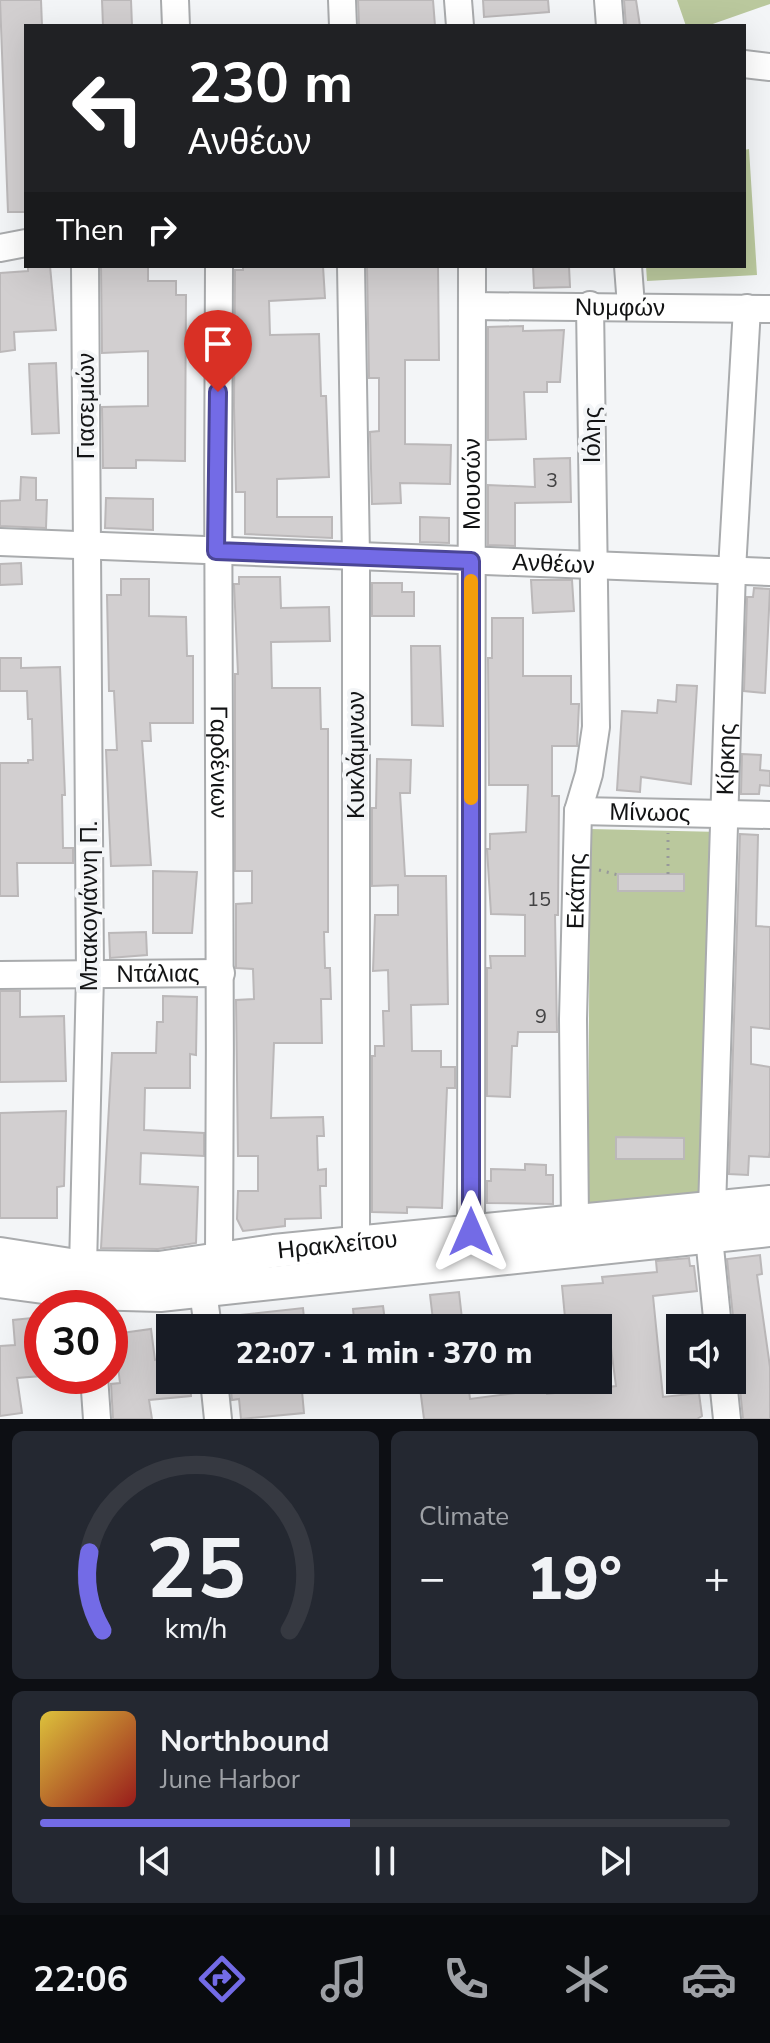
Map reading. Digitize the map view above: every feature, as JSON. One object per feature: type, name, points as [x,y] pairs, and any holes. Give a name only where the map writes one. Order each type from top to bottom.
[{"type":"main road","name":"Ηρακλείτου","points":[[0,1281],[160,1295],[203,1291],[710,1223],[770,1202]]},
{"type":"main road","name":"Ηρακλείτου","points":[[0,1254],[87,1289],[171,1266],[219,1259],[575,1221],[710,1223],[770,1230]]},
{"type":"street","points":[[175,0],[176,24]]},
{"type":"street","points":[[342,0],[343,24]]},
{"type":"street","points":[[458,0],[460,24]]},
{"type":"street","points":[[608,0],[610,24]]},
{"type":"street","points":[[746,64],[770,67]]},
{"type":"street","points":[[0,248],[24,243]]},
{"type":"street","name":"Γιασεμιών","points":[[85,268],[87,546]]},
{"type":"street","name":"Γαρδένιων","points":[[219,268],[216,551],[221,973],[219,1259]]},
{"type":"street","name":"Κυκλάμινων","points":[[351,268],[356,556],[356,1244]]},
{"type":"street","name":"Μουσών","points":[[471,1232],[472,268]]},
{"type":"street","points":[[628,268],[631,306]]},
{"type":"street","name":"Ιόλης","points":[[590,305],[593,565]]},
{"type":"street","name":"Νυμφών","points":[[472,306],[759,308]]},
{"type":"street","name":"Κίρκης","points":[[717,1314],[710,1223],[732,570],[759,308]]},
{"type":"street","name":"Ανθέων","points":[[0,542],[770,572]]},
{"type":"street","name":"Μπακογιάννη Π.","points":[[87,546],[90,975],[87,1289]]},
{"type":"street","name":"Εκάτης","points":[[575,1221],[578,811],[591,763],[596,727],[593,565]]},
{"type":"street","name":"Μίνωος","points":[[578,811],[770,815]]},
{"type":"street","name":"Ντάλιας","points":[[0,975],[221,973]]},
{"type":"street","points":[[203,1291],[206,1314]]},
{"type":"street","points":[[95,1394],[97,1419]]},
{"type":"street","points":[[215,1394],[218,1419]]},
{"type":"street","points":[[724,1394],[727,1419]]},
{"type":"path","points":[[668,874],[669,814]]},
{"type":"green space","points":[[677,0],[770,0],[770,4],[713,24],[685,24]]},
{"type":"green space","points":[[749,149],[757,275],[647,281],[646,268],[746,268],[746,150]]},
{"type":"green space","points":[[590,829],[721,832],[710,1199],[588,1210]]},
{"type":"building","points":[[0,0],[41,0],[42,24],[24,24],[24,212],[8,212]]},
{"type":"building","points":[[102,0],[131,0],[132,24],[103,24]]},
{"type":"building","points":[[358,0],[433,0],[435,24],[359,24]]},
{"type":"building","points":[[483,0],[548,0],[549,12],[484,17]]},
{"type":"building","points":[[624,0],[636,0],[640,24],[626,24]]},
{"type":"building","points":[[28,268],[50,268],[56,330],[14,332],[15,350],[0,352],[0,273],[28,271]]},
{"type":"building","points":[[101,268],[148,268],[148,281],[176,281],[176,295],[186,295],[185,461],[136,460],[136,468],[103,468],[102,407],[148,406],[148,351],[102,353]]},
{"type":"building","points":[[323,268],[325,298],[269,301],[270,335],[319,334],[321,396],[326,396],[329,477],[277,479],[277,517],[332,517],[332,538],[245,534],[245,492],[236,492],[234,406],[235,270]]},
{"type":"building","points":[[367,268],[438,268],[439,360],[405,360],[405,444],[451,445],[450,484],[400,483],[401,503],[372,504],[370,432],[379,431],[379,378],[369,378]]},
{"type":"building","points":[[533,268],[569,268],[570,287],[534,288]]},
{"type":"building","points":[[523,326],[523,331],[564,330],[560,382],[547,382],[547,392],[524,392],[526,439],[488,440],[488,327]]},
{"type":"building","points":[[56,363],[59,433],[32,434],[29,364]]},
{"type":"building","points":[[570,458],[571,502],[515,503],[515,546],[488,545],[488,485],[535,487],[534,459]]},
{"type":"building","points":[[21,477],[36,478],[36,500],[47,500],[46,528],[0,526],[0,501],[20,500]]},
{"type":"building","points":[[106,498],[153,499],[153,530],[105,528]]},
{"type":"building","points":[[420,517],[449,518],[449,543],[420,542]]},
{"type":"building","points":[[21,563],[22,584],[0,585],[0,564]]},
{"type":"building","points":[[239,577],[280,577],[281,608],[329,607],[330,641],[271,642],[272,688],[320,688],[321,729],[328,729],[328,932],[324,932],[325,968],[330,968],[331,999],[321,999],[322,1043],[274,1043],[271,1118],[323,1117],[324,1136],[317,1136],[318,1170],[326,1169],[326,1186],[320,1186],[321,1218],[285,1219],[285,1226],[243,1231],[237,1219],[238,1191],[258,1191],[258,1156],[238,1156],[236,1000],[254,999],[253,969],[236,968],[236,904],[252,903],[252,871],[235,871],[235,674],[238,674],[234,584],[239,584]]},
{"type":"building","points":[[121,579],[149,579],[149,616],[186,617],[187,656],[193,656],[193,723],[150,723],[151,741],[142,741],[151,865],[111,866],[106,750],[117,750],[114,691],[109,691],[107,595],[121,595]]},
{"type":"building","points":[[531,580],[572,580],[574,611],[533,613]]},
{"type":"building","points":[[372,583],[402,583],[402,592],[414,592],[414,616],[372,616]]},
{"type":"building","points":[[754,588],[770,589],[765,693],[744,691],[747,597],[753,597]]},
{"type":"building","points":[[492,618],[523,618],[523,676],[571,676],[571,704],[579,704],[577,746],[552,746],[552,796],[559,796],[558,915],[555,915],[557,1032],[518,1032],[517,1046],[512,1046],[510,1097],[487,1096],[487,968],[491,968],[490,956],[525,956],[525,915],[491,914],[487,849],[490,849],[490,834],[526,832],[528,785],[489,785],[488,658],[492,658]]},
{"type":"building","points":[[411,646],[440,646],[443,726],[412,725]]},
{"type":"building","points":[[0,658],[21,658],[21,668],[60,667],[65,795],[62,795],[63,848],[73,848],[73,863],[17,863],[18,896],[0,896],[0,763],[28,763],[28,760],[33,760],[32,719],[28,719],[27,691],[0,691]]},
{"type":"building","points":[[677,685],[697,686],[691,784],[641,777],[640,792],[617,790],[622,711],[657,713],[658,700],[676,702]]},
{"type":"building","points":[[742,754],[761,755],[760,770],[770,771],[770,786],[760,785],[759,794],[741,794]]},
{"type":"building","points":[[377,759],[411,760],[410,793],[400,793],[405,876],[446,876],[448,1004],[411,1005],[412,1051],[441,1051],[441,1067],[455,1067],[455,1088],[447,1088],[442,1208],[407,1207],[407,1213],[372,1212],[372,1056],[375,1056],[375,1046],[384,1046],[383,1011],[389,1011],[388,970],[373,971],[375,915],[398,915],[398,885],[372,886],[372,808],[376,808]]},
{"type":"building","points":[[740,834],[758,835],[756,926],[770,927],[770,1029],[751,1027],[751,1064],[770,1067],[770,1151],[769,1157],[749,1156],[748,1175],[729,1174]]},
{"type":"building","points":[[153,871],[197,872],[192,933],[153,933]]},
{"type":"building","points":[[618,874],[684,874],[684,891],[618,891]]},
{"type":"building","points":[[146,932],[147,955],[110,958],[109,933]]},
{"type":"building","points":[[0,991],[20,991],[20,1017],[64,1016],[66,1081],[0,1082]]},
{"type":"building","points":[[163,996],[197,997],[196,1055],[190,1054],[190,1088],[145,1088],[144,1130],[204,1133],[204,1156],[141,1153],[140,1184],[198,1187],[196,1243],[158,1249],[101,1248],[112,1053],[156,1053],[157,1022],[163,1022]]},
{"type":"building","points":[[66,1111],[64,1186],[57,1187],[57,1218],[0,1218],[0,1113]]},
{"type":"building","points":[[616,1137],[684,1138],[684,1159],[616,1159]]},
{"type":"building","points":[[525,1164],[546,1165],[546,1175],[553,1175],[553,1204],[487,1203],[487,1181],[491,1181],[491,1169],[525,1170]]},
{"type":"building","points":[[760,1255],[762,1274],[757,1275],[770,1367],[770,1419],[743,1419],[741,1394],[746,1394],[746,1314],[733,1314],[727,1259]]},
{"type":"building","points":[[689,1258],[690,1266],[694,1266],[697,1291],[653,1296],[663,1397],[699,1394],[702,1416],[697,1419],[424,1419],[421,1394],[469,1394],[470,1399],[508,1394],[612,1394],[612,1386],[616,1386],[612,1314],[565,1314],[562,1286],[603,1283],[602,1277],[657,1272],[656,1261]]},
{"type":"building","points":[[459,1292],[461,1314],[432,1314],[430,1295]]},
{"type":"building","points":[[383,1306],[384,1314],[354,1314],[353,1309]]},
{"type":"building","points":[[303,1308],[304,1314],[250,1314]]},
{"type":"building","points":[[24,1319],[24,1377],[17,1378],[22,1413],[0,1416],[0,1346],[15,1345],[13,1320]]},
{"type":"building","points":[[151,1329],[156,1360],[156,1394],[191,1394],[149,1400],[152,1419],[113,1419],[112,1394],[128,1394],[128,1332]]},
{"type":"building","points":[[231,1394],[302,1394],[304,1413],[241,1419],[239,1399],[232,1400]]},
{"type":"slow traffic","points":[[471,581],[471,798]]},
{"type":"route","points":[[218,392],[216,551],[471,561],[471,1232]]}]
